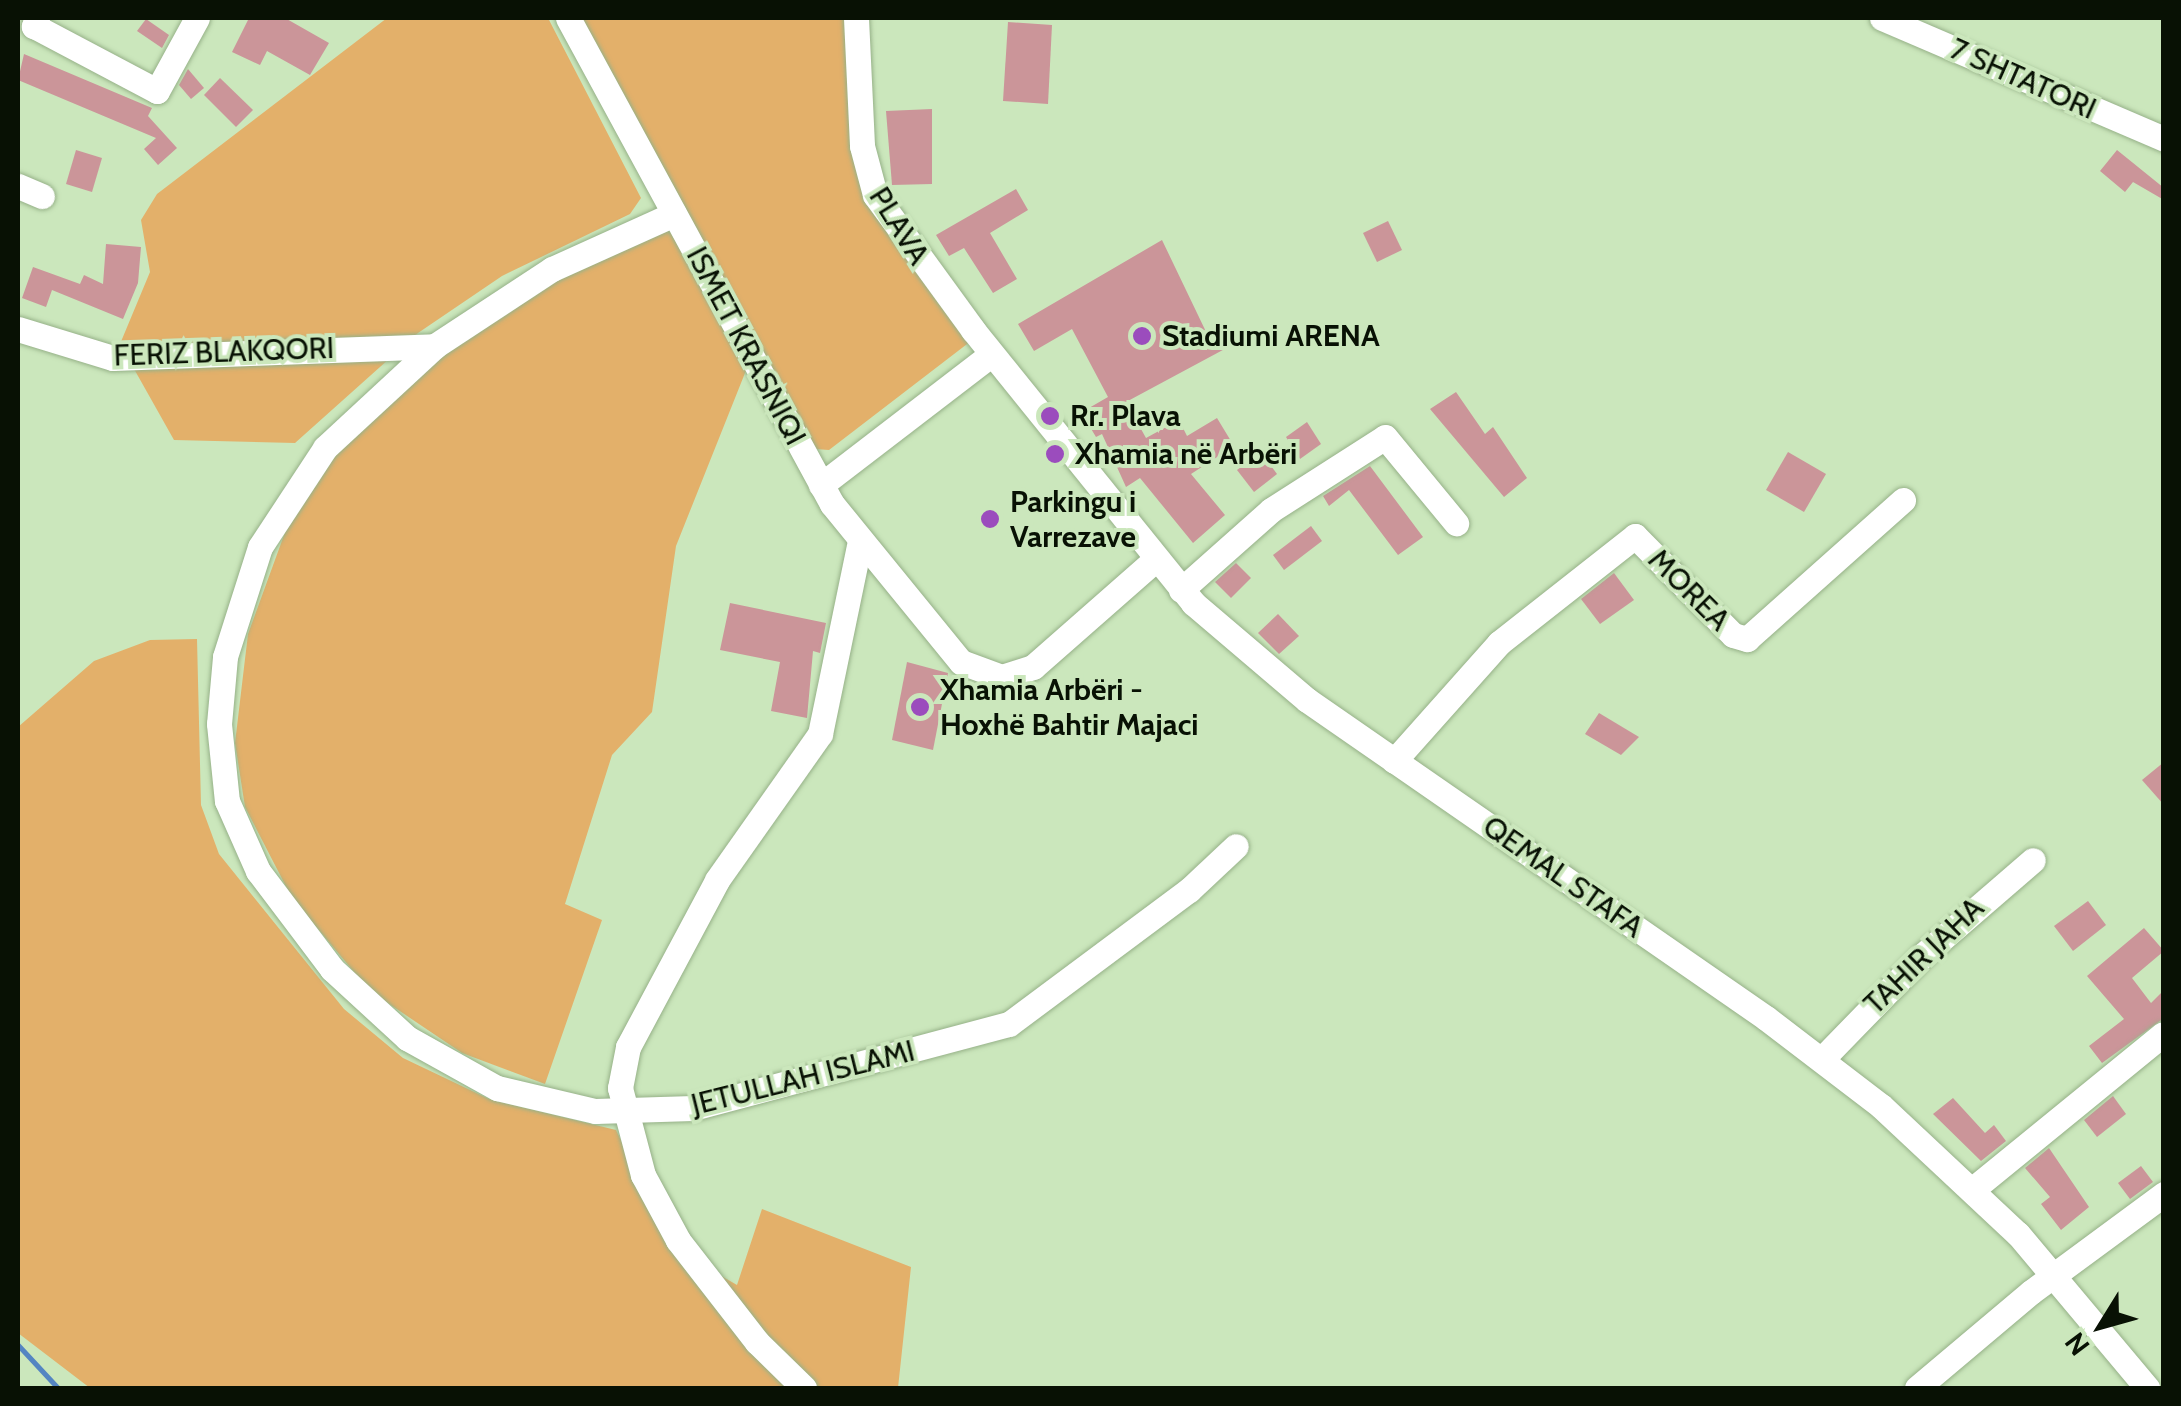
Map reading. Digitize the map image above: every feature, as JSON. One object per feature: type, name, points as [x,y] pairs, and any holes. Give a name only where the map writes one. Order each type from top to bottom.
[{"type":"street","points":[[37,18],[34,26],[135,75],[157,91],[185,48],[197,18]]},
{"type":"street","name":"ISMET KRASNIQI","points":[[568,18],[821,486],[860,541],[961,662],[1002,677],[1050,654],[1156,559]]},
{"type":"street","name":"PLAVA","points":[[856,18],[862,146],[875,195],[992,354]]},
{"type":"street","name":"7 SHTATORI","points":[[1882,18],[2164,139]]},
{"type":"street","points":[[18,186],[42,196]]},
{"type":"street","name":"JETULLAH ISLAMI","points":[[674,214],[552,269],[434,346],[326,448],[260,547],[225,657],[219,724],[227,802],[272,891],[379,1017],[497,1088],[565,1107],[623,1113],[718,1103],[1009,1024],[1189,890],[1236,846]]},
{"type":"street","name":"FERIZ BLAKQORI","points":[[18,330],[113,358],[434,346]]},
{"type":"street","points":[[821,486],[992,354]]},
{"type":"street","name":"QEMAL STAFA","points":[[992,354],[1181,590],[1261,665],[1822,1059],[1973,1189],[2058,1276],[2146,1388]]},
{"type":"street","points":[[1181,590],[1271,510],[1385,436],[1456,523]]},
{"type":"street","name":"MOREA","points":[[1394,761],[1511,632],[1635,536],[1733,635],[1747,638],[1904,500]]},
{"type":"street","points":[[804,1388],[758,1342],[678,1240],[643,1174],[623,1113],[620,1088],[628,1046],[717,880],[820,734],[860,541]]},
{"type":"street","name":"TAHIR JAHA","points":[[1822,1059],[1937,941],[2033,860]]},
{"type":"street","points":[[1973,1189],[2163,1034]]},
{"type":"street","points":[[1916,1388],[2164,1194]]},
{"type":"shaded area","points":[[387,18],[548,18],[641,198],[630,214],[502,276],[418,333],[295,443],[174,440],[120,344],[150,272],[141,220],[157,194]]},
{"type":"shaded area","points":[[575,18],[844,18],[855,158],[971,341],[829,450],[815,449]]},
{"type":"shaded area","points":[[668,227],[747,368],[676,546],[652,712],[612,755],[565,904],[602,920],[545,1084],[462,1053],[370,991],[292,898],[245,807],[235,743],[248,634],[291,516],[353,432],[433,360],[549,280]]},
{"type":"shaded area","points":[[197,639],[201,805],[219,854],[344,1009],[403,1058],[489,1099],[616,1130],[673,1248],[737,1285],[762,1209],[911,1267],[898,1388],[90,1388],[18,1333],[18,727],[94,661],[150,640]]},
{"type":"building","points":[[249,18],[285,18],[329,43],[310,75],[267,51],[260,65],[232,52]]},
{"type":"building","points":[[146,19],[169,35],[162,48],[137,31]]},
{"type":"building","points":[[1008,22],[1052,25],[1048,104],[1003,101]]},
{"type":"building","points":[[24,54],[152,108],[148,116],[177,148],[158,165],[144,149],[156,138],[18,80]]},
{"type":"building","points":[[188,69],[204,88],[191,99],[179,85]]},
{"type":"building","points":[[220,78],[253,110],[236,127],[204,95]]},
{"type":"building","points":[[932,109],[932,184],[892,185],[886,111]]},
{"type":"building","points":[[76,150],[102,158],[92,192],[66,184]]},
{"type":"building","points":[[2117,150],[2164,188],[2164,200],[2133,182],[2125,192],[2100,171]]},
{"type":"building","points":[[1016,189],[1028,210],[990,233],[1017,279],[993,293],[964,248],[949,256],[936,235]]},
{"type":"building","points":[[1388,221],[1402,250],[1377,262],[1363,233]]},
{"type":"building","points":[[1162,240],[1209,338],[1226,329],[1234,344],[1126,402],[1146,438],[1179,420],[1187,436],[1217,418],[1234,446],[1191,474],[1225,515],[1193,543],[1140,478],[1126,487],[1102,434],[1096,437],[1087,422],[1082,412],[1108,397],[1072,329],[1034,351],[1018,324]]},
{"type":"building","points":[[106,244],[141,247],[138,283],[123,319],[52,290],[46,307],[22,298],[33,267],[80,284],[84,275],[103,284]]},
{"type":"building","points":[[1456,392],[1485,434],[1493,427],[1527,478],[1504,497],[1430,409]]},
{"type":"building","points":[[1307,422],[1321,444],[1300,459],[1286,437]]},
{"type":"building","points":[[1261,452],[1277,474],[1254,492],[1237,470]]},
{"type":"building","points":[[1788,452],[1826,474],[1804,512],[1766,490]]},
{"type":"building","points":[[1370,466],[1423,537],[1398,555],[1349,490],[1329,506],[1323,496]]},
{"type":"building","points":[[1311,526],[1322,541],[1284,570],[1273,555]]},
{"type":"building","points":[[1236,563],[1251,578],[1231,598],[1215,582]]},
{"type":"building","points":[[1614,573],[1634,600],[1600,624],[1581,599]]},
{"type":"building","points":[[730,603],[826,623],[820,653],[813,651],[807,718],[771,711],[780,662],[720,650]]},
{"type":"building","points":[[1278,614],[1299,636],[1279,654],[1258,633]]},
{"type":"building","name":"Xhamia Arbëri - Hoxhë Bahtir Majaci","points":[[907,662],[948,673],[933,750],[892,740]]},
{"type":"building","points":[[1599,713],[1639,737],[1621,755],[1585,734]]},
{"type":"building","points":[[2164,762],[2164,805],[2142,780]]},
{"type":"building","points":[[2088,901],[2106,925],[2073,951],[2054,926]]},
{"type":"building","points":[[2144,928],[2164,951],[2132,978],[2151,1003],[2164,990],[2164,1018],[2102,1063],[2089,1046],[2124,1019],[2087,976]]},
{"type":"building","points":[[2113,1096],[2126,1114],[2097,1137],[2084,1120]]},
{"type":"building","points":[[1953,1098],[1985,1133],[1994,1125],[2006,1141],[1981,1161],[1933,1114]]},
{"type":"building","points":[[2049,1148],[2089,1207],[2061,1230],[2041,1204],[2050,1197],[2025,1168]]},
{"type":"building","points":[[2141,1166],[2153,1182],[2130,1199],[2118,1183]]},
{"type":"waterway","points":[[18,1345],[58,1388]]},
{"type":"place","name":"Stadiumi ARENA","points":[[1142,336]]},
{"type":"place","name":"Rr. Plava","points":[[1050,416]]},
{"type":"place","name":"Xhamia në Arbëri","points":[[1055,454]]},
{"type":"place","name":"Parkingu i Varrezave","points":[[990,519]]},
{"type":"place","name":"Xhamia Arbëri - Hoxhë Bahtir Majaci","points":[[920,707]]}]
